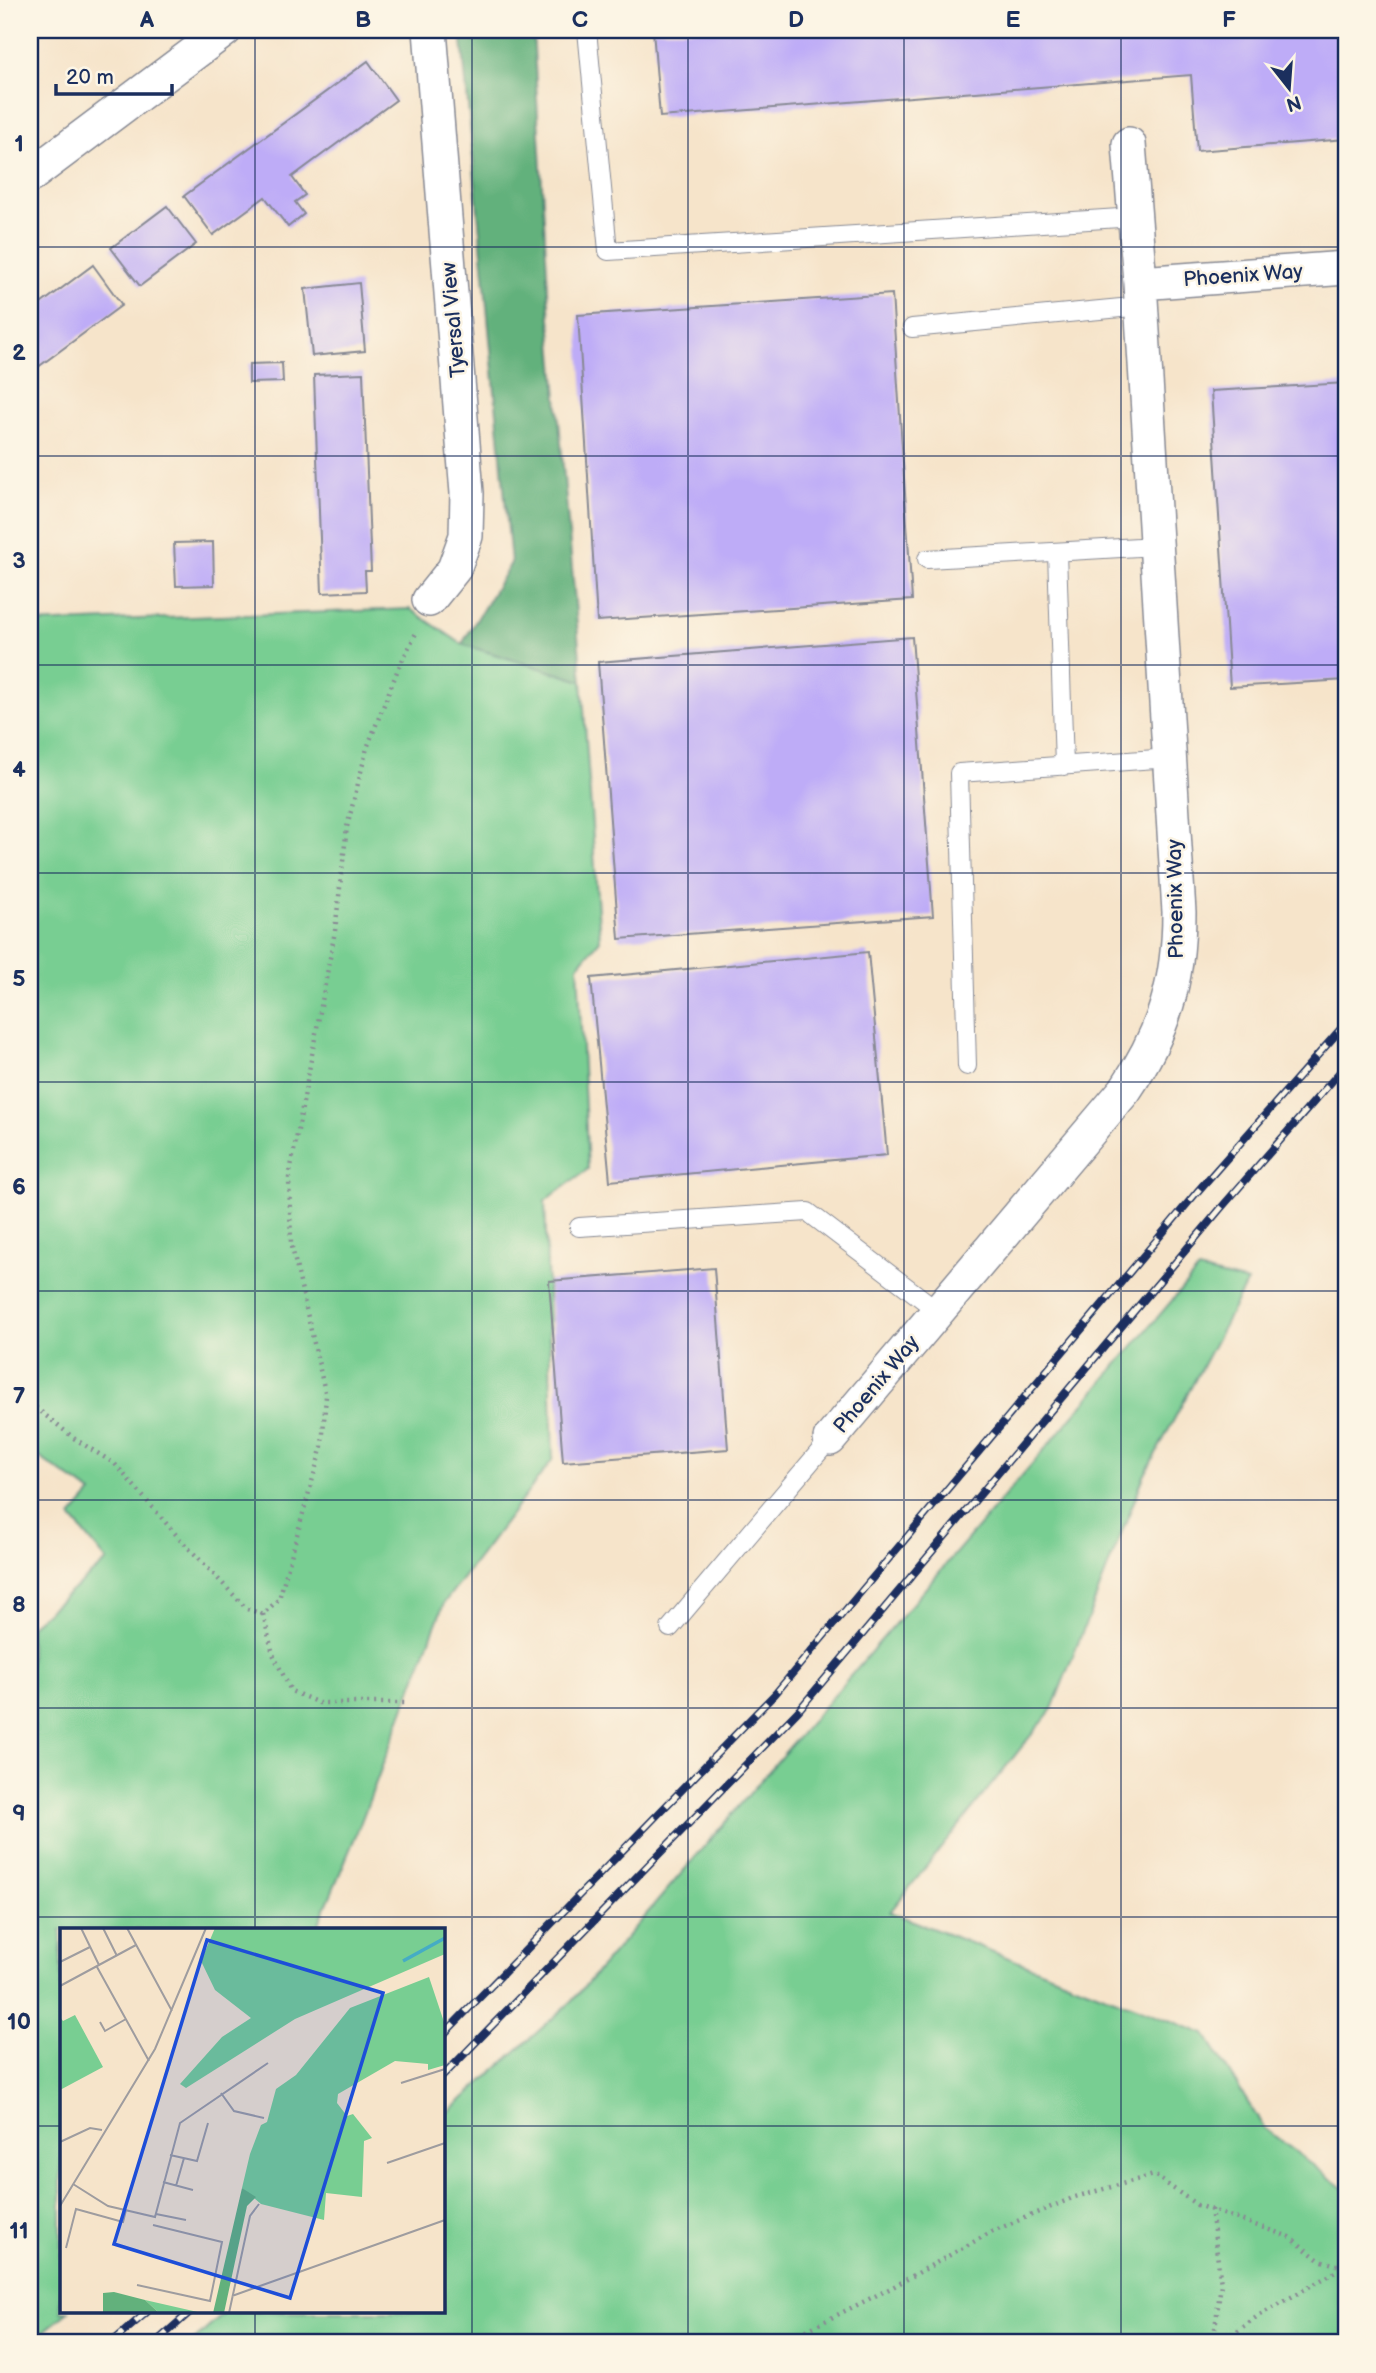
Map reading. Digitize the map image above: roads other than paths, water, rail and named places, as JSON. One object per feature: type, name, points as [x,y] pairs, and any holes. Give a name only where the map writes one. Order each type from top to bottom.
[{"type":"street","points":[[30,176],[225,30]]},
{"type":"street","name":"Tyersal View","points":[[429,600],[454,569],[466,536],[467,493],[430,30]]},
{"type":"street","name":"Phoenix Way","points":[[830,1439],[1125,1090],[1143,1064],[1168,1006],[1179,944],[1179,912],[1141,294],[1129,144]]},
{"type":"street","name":"Phoenix Way","points":[[1141,294],[1346,268]]},
{"type":"lane","points":[[587,30],[608,251],[1135,217]]},
{"type":"lane","points":[[912,328],[1141,294]]},
{"type":"lane","points":[[927,559],[1156,546]]},
{"type":"lane","points":[[1057,552],[1063,766]]},
{"type":"lane","points":[[967,1066],[959,773],[1170,758]]},
{"type":"lane","points":[[579,1227],[808,1212],[938,1311]]},
{"type":"lane","points":[[670,1628],[830,1439]]},
{"type":"railway","points":[[444,2034],[775,1694],[1197,1192],[1346,1023]]},
{"type":"railway","points":[[444,2075],[798,1711],[1221,1208],[1346,1065]]},
{"type":"railway","points":[[111,2343],[145,2314]]},
{"type":"railway","points":[[155,2343],[188,2314]]}]
